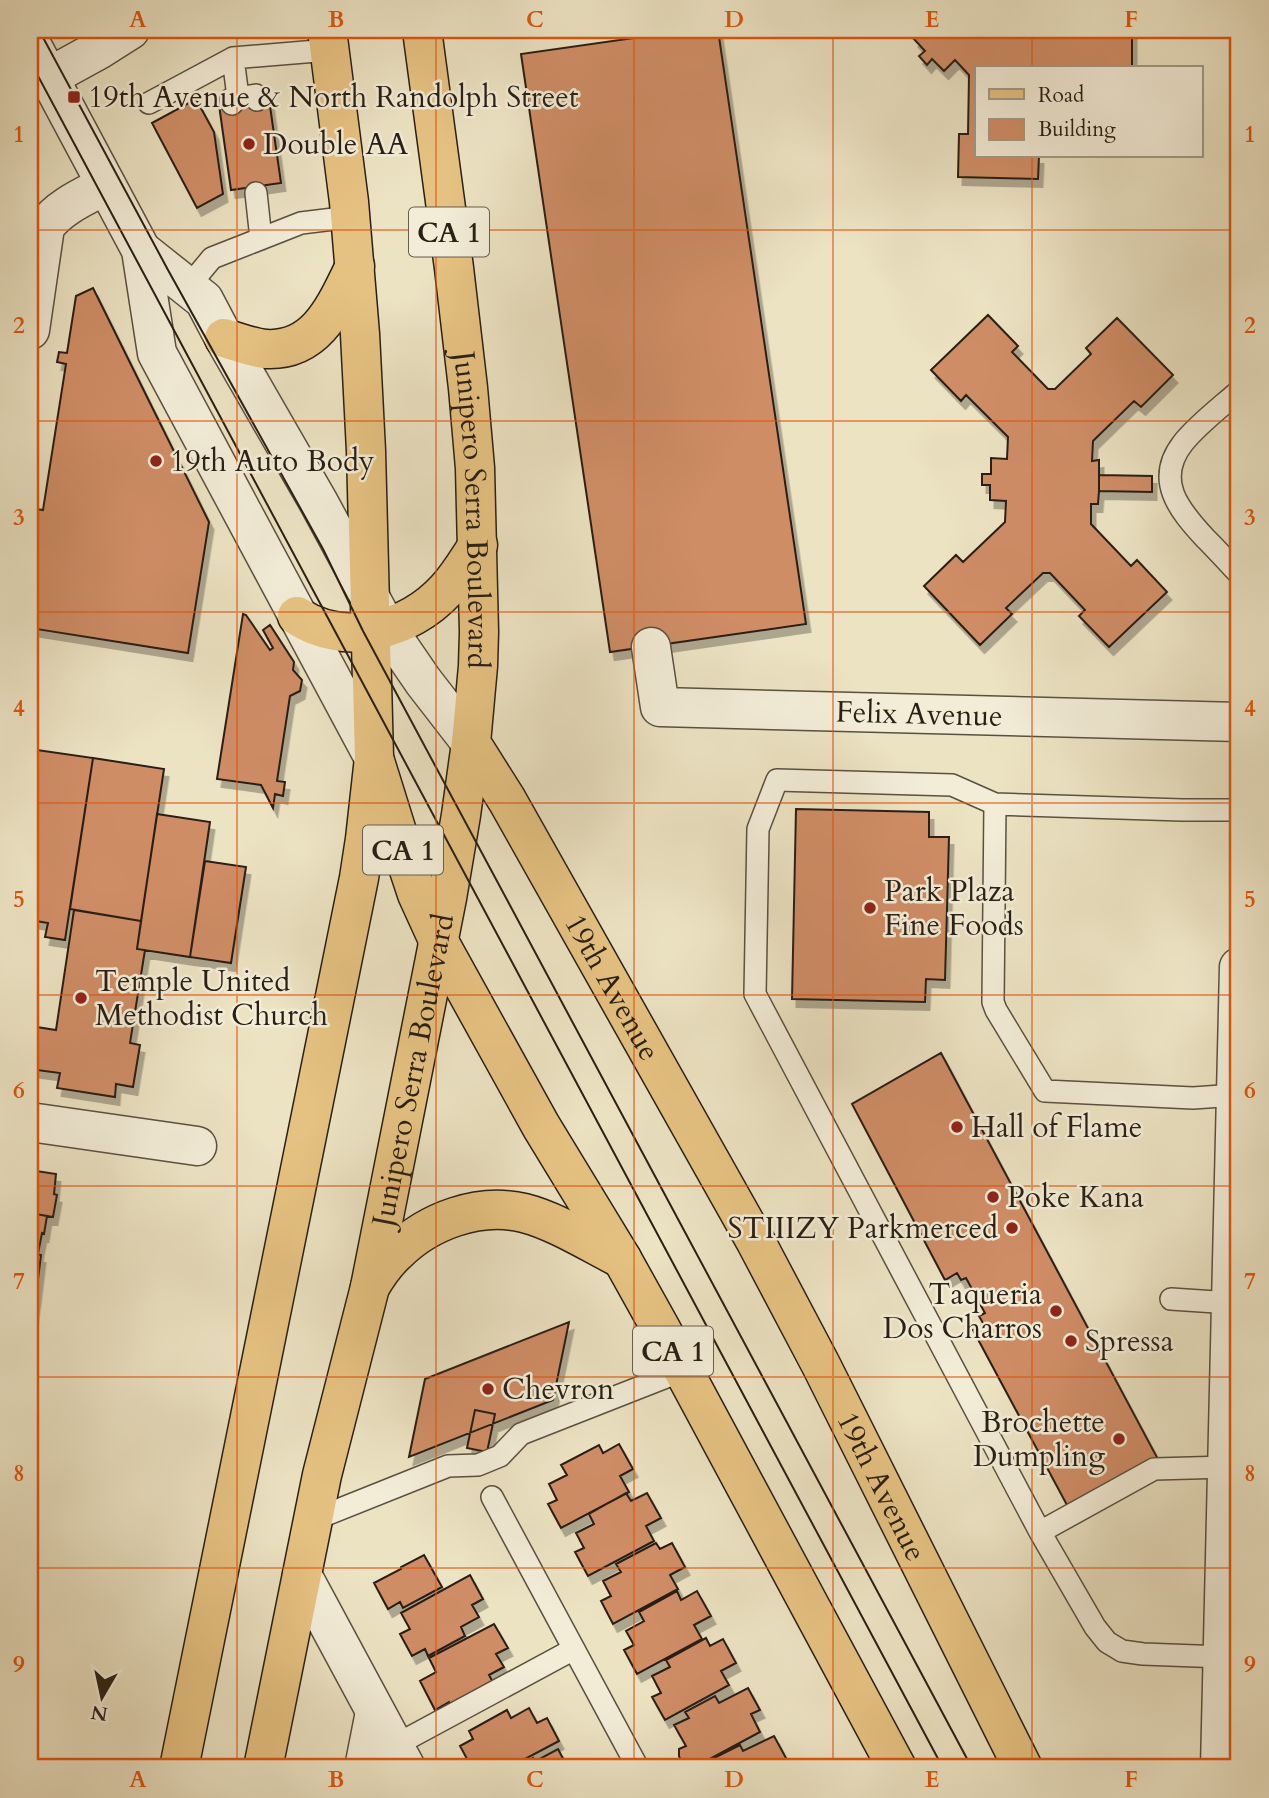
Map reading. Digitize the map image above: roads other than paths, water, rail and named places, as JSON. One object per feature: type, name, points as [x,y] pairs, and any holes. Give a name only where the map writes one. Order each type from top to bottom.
[{"type":"main road","name":"Junipero Serra Boulevard","points":[[263,1768],[322,1475],[370,1287],[459,828],[471,743],[478,666],[475,468],[468,388],[422,30]]},
{"type":"main road","name":"CA 1","points":[[328,40],[340,120],[355,266],[364,404],[375,618],[374,758]]},
{"type":"main road","points":[[224,338],[269,349],[282,348],[303,340],[322,326],[329,317],[355,266]]},
{"type":"main road","points":[[297,616],[321,629],[350,632],[375,618],[404,621],[432,603],[457,576],[478,545]]},
{"type":"main road","name":"19th Avenue","points":[[471,743],[507,800],[756,1242],[821,1364],[1023,1768]]},
{"type":"main road","points":[[179,1768],[359,878],[374,758]]},
{"type":"main road","name":"19th Avenue","points":[[374,758],[417,894],[438,940],[541,1126],[622,1259],[684,1370],[897,1768]]},
{"type":"main road","points":[[370,1287],[396,1252],[413,1238],[449,1219],[480,1211],[510,1210],[540,1218],[622,1259]]},
{"type":"street","points":[[49,77],[130,30]]},
{"type":"street","name":"19th Avenue","points":[[30,42],[141,250],[157,353],[374,758]]},
{"type":"street","points":[[30,330],[37,222],[51,218],[106,185]]},
{"type":"street","name":"19th Avenue","points":[[141,250],[204,300],[320,503],[375,618],[471,743]]},
{"type":"street","name":"Felix Avenue","points":[[651,647],[660,707],[1239,722]]},
{"type":"street","points":[[1220,1768],[1239,967]]},
{"type":"street","points":[[30,1122],[197,1146]]},
{"type":"street","points":[[302,1575],[375,1712],[388,1761]]},
{"type":"lane","points":[[149,103],[233,58],[328,40]]},
{"type":"lane","points":[[233,58],[242,100]]},
{"type":"lane","points":[[255,189],[261,239]]},
{"type":"lane","points":[[188,287],[212,258],[301,223],[350,217]]},
{"type":"lane","points":[[1239,391],[1183,443],[1173,460],[1169,475],[1172,492],[1181,511],[1239,573]]},
{"type":"lane","points":[[1223,1657],[1143,1654],[1122,1651],[1107,1642],[1095,1627],[1040,1532],[755,994],[758,829],[777,780],[953,785],[995,804],[1239,810]]},
{"type":"lane","points":[[995,804],[993,1002],[1045,1091],[1193,1097],[1238,1095]]},
{"type":"lane","points":[[1171,1299],[1231,1303]]},
{"type":"lane","points":[[313,1520],[448,1466],[478,1465],[500,1456],[520,1434],[684,1370]]},
{"type":"lane","points":[[1040,1532],[1154,1469],[1227,1467]]},
{"type":"lane","points":[[492,1496],[638,1768]]},
{"type":"lane","points":[[388,1761],[574,1649]]},
{"type":"tram line","points":[[39,30],[323,549],[363,631],[972,1768]]},
{"type":"tram line","points":[[30,61],[943,1768]]},
{"type":"place","name":"19th Avenue & North Randolph Street","points":[[74,97]]},
{"type":"place","name":"Double AA","points":[[249,144]]},
{"type":"place","name":"19th Auto Body","points":[[156,461]]},
{"type":"place","name":"Park Plaza Fine Foods","points":[[870,908]]},
{"type":"place","name":"Temple United Methodist Church","points":[[81,998]]},
{"type":"place","name":"Hall of Flame","points":[[957,1127]]},
{"type":"place","name":"Poke Kana","points":[[993,1197]]},
{"type":"place","name":"STIIIZY Parkmerced","points":[[1012,1228]]},
{"type":"place","name":"Taqueria Dos Charros","points":[[1056,1311]]},
{"type":"place","name":"Spressa","points":[[1071,1341]]},
{"type":"place","name":"Chevron","points":[[488,1389]]},
{"type":"place","name":"Brochette Dumpling","points":[[1119,1439]]}]
